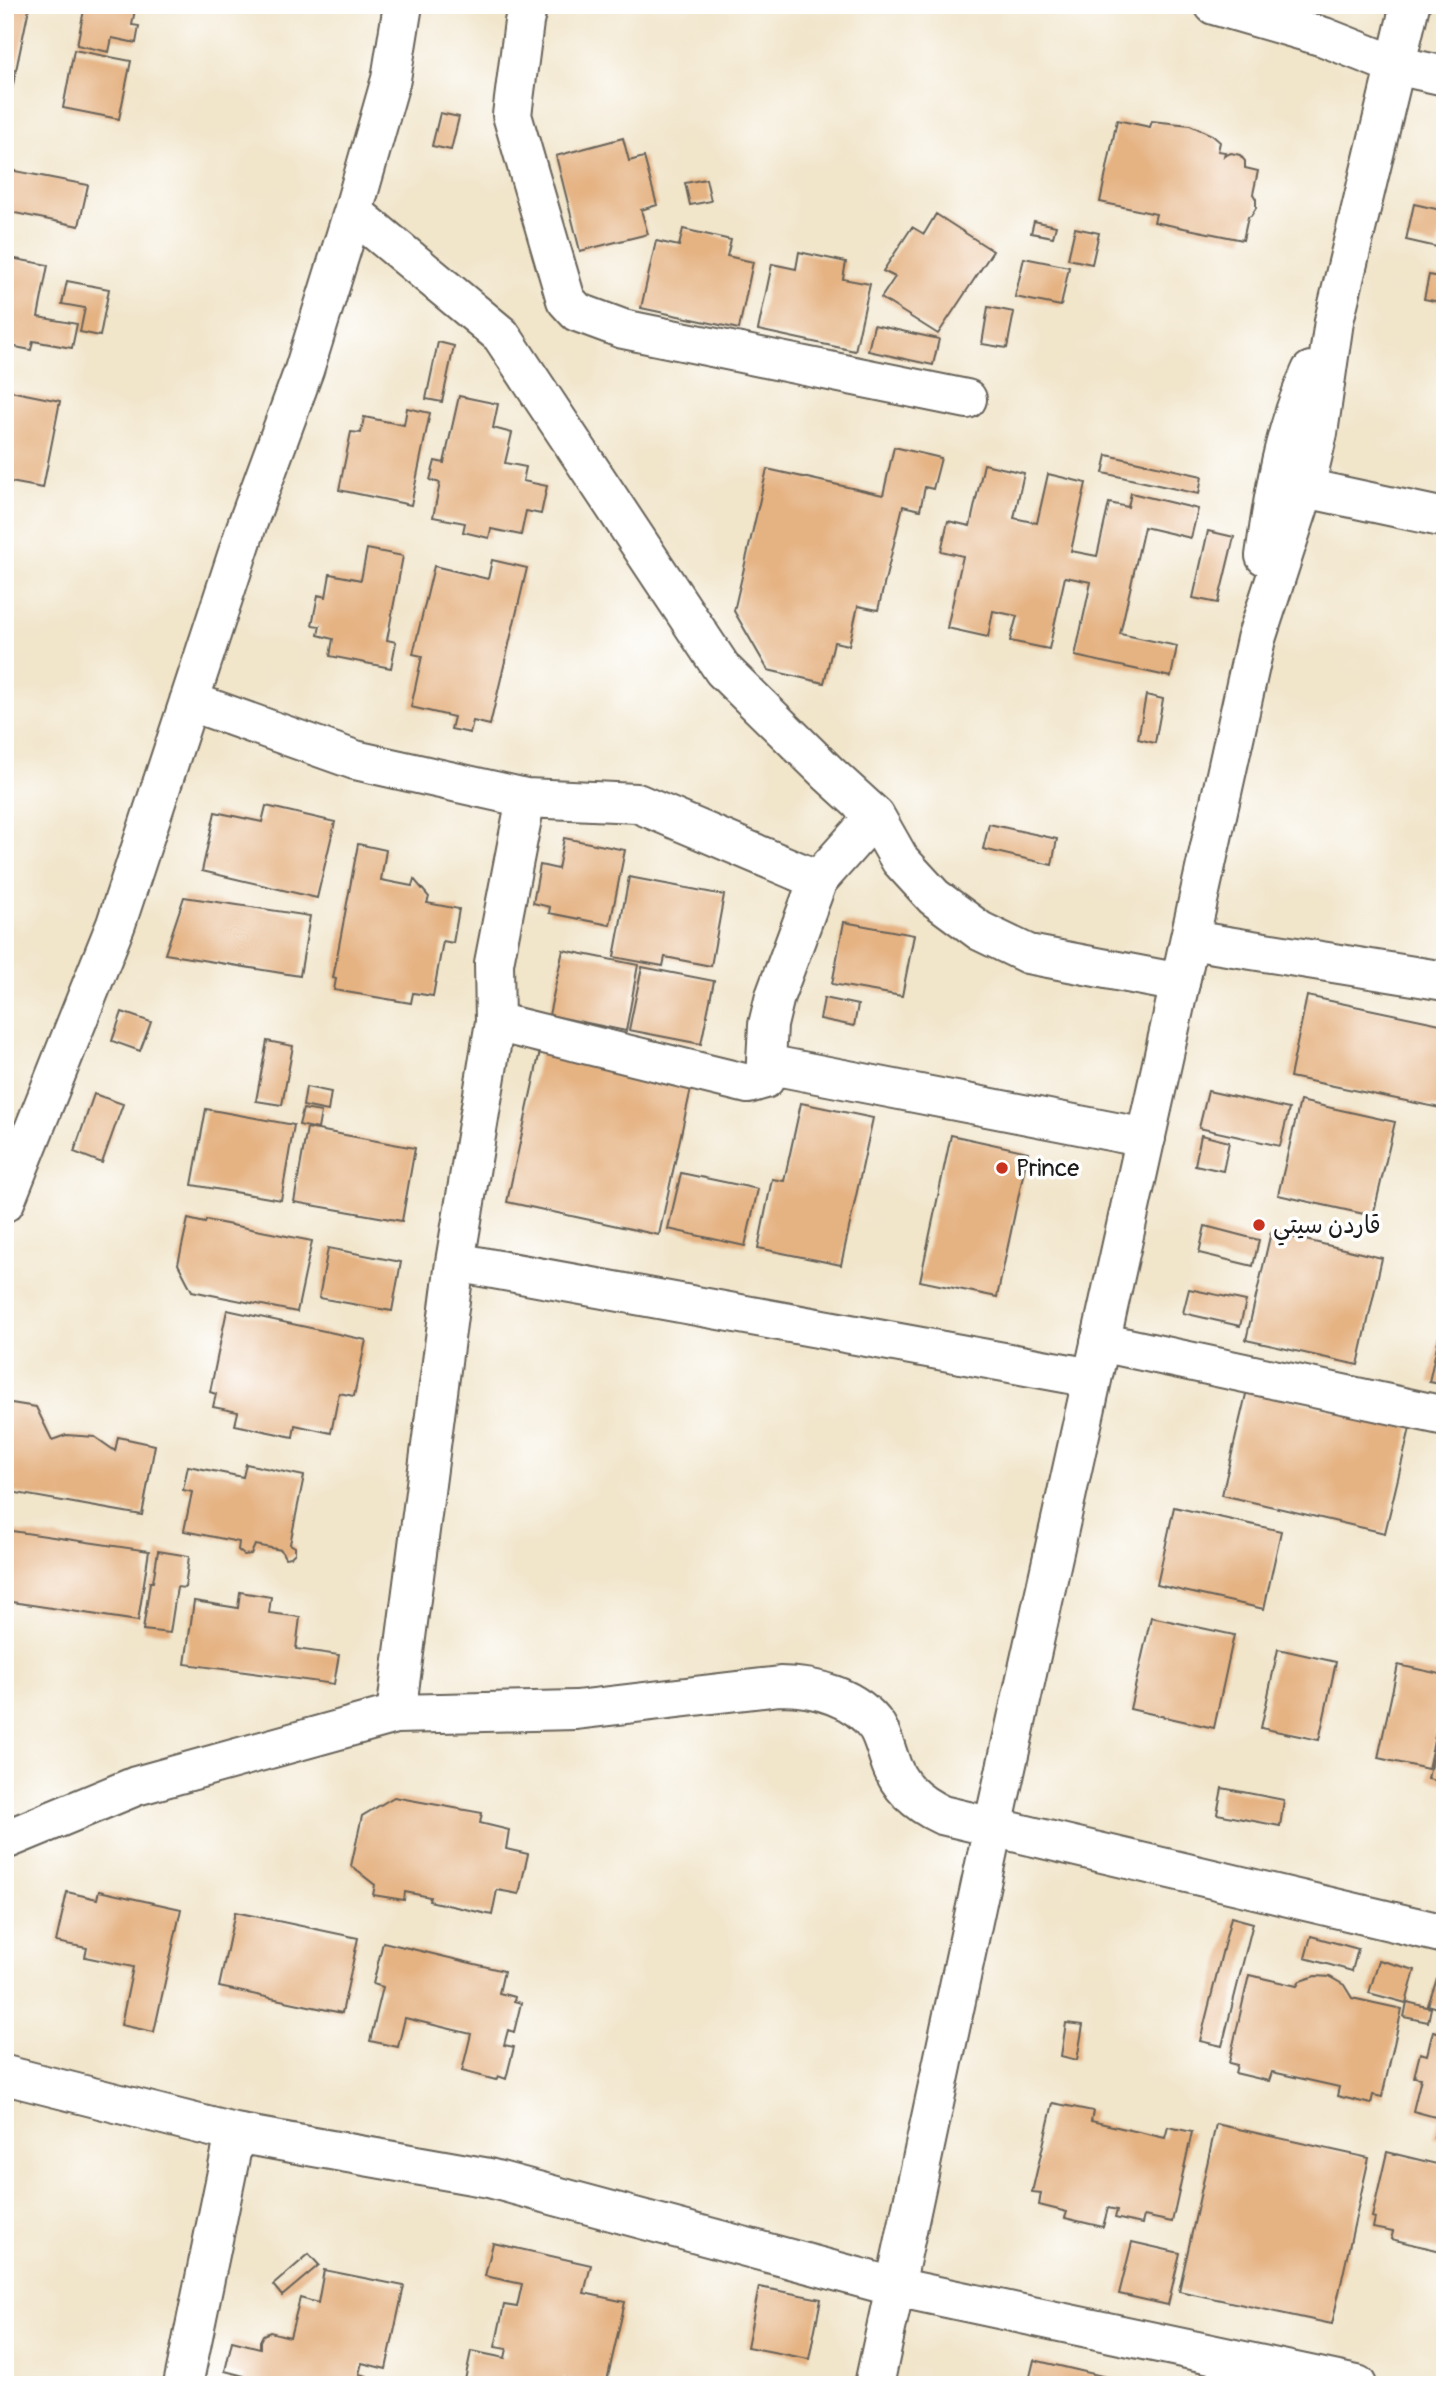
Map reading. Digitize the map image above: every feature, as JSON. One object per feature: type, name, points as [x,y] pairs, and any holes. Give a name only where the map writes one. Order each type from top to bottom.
[{"type":"street","points":[[5,1202],[116,924],[247,525],[304,370],[391,79],[403,5]]},
{"type":"street","points":[[528,5],[512,115],[566,300],[577,312],[622,329],[967,399]]},
{"type":"street","points":[[1214,5],[1324,37],[1395,65],[1445,76]]},
{"type":"street","points":[[1256,639],[1305,488],[1320,422],[1334,321],[1410,5]]},
{"type":"street","points":[[353,212],[501,335],[723,670],[875,816],[900,859],[916,879],[954,914],[1018,950],[1049,959],[1181,983]]},
{"type":"street","points":[[874,2385],[993,1827],[1256,639],[1275,483],[1288,434],[1307,381],[1334,321]]},
{"type":"street","points":[[1305,488],[1445,517]]},
{"type":"street","points":[[189,701],[355,760],[526,798],[637,803],[818,880]]},
{"type":"street","points":[[396,1714],[456,1262],[495,1022],[494,963],[526,798]]},
{"type":"street","points":[[495,1022],[748,1084],[765,1079],[768,1025],[775,996],[818,880],[875,816]]},
{"type":"street","points":[[1190,940],[1445,981]]},
{"type":"street","points":[[766,1064],[1146,1138]]},
{"type":"street","points":[[456,1262],[1445,1416]]},
{"type":"street","points":[[5,1840],[136,1786],[396,1714],[576,1710],[780,1686],[800,1686],[837,1697],[869,1717],[884,1741],[894,1772],[902,1786],[914,1798],[943,1815],[1445,1934]]},
{"type":"street","points":[[5,2075],[235,2133],[489,2178],[895,2287],[1357,2385]]},
{"type":"street","points":[[183,2385],[235,2133]]},
{"type":"building","points":[[5,5],[29,8],[11,94],[5,93]]},
{"type":"building","points":[[85,5],[136,5],[132,25],[139,26],[136,43],[112,38],[109,52],[77,45]]},
{"type":"building","points":[[74,50],[131,61],[119,119],[63,108]]},
{"type":"building","points":[[440,113],[459,117],[451,150],[432,146]]},
{"type":"building","points":[[1117,120],[1150,127],[1152,121],[1190,125],[1212,135],[1220,142],[1218,151],[1225,152],[1224,156],[1231,153],[1240,155],[1245,161],[1245,168],[1258,171],[1253,194],[1256,208],[1248,217],[1243,240],[1154,222],[1156,214],[1100,202]]},
{"type":"building","points":[[623,138],[629,161],[644,157],[657,205],[641,210],[648,234],[580,251],[556,156]]},
{"type":"building","points":[[5,169],[88,185],[79,226],[5,211]]},
{"type":"building","points":[[706,179],[711,201],[690,205],[685,183]]},
{"type":"building","points":[[1414,204],[1445,211],[1437,247],[1406,240]]},
{"type":"building","points":[[936,214],[993,251],[938,334],[881,298],[895,277],[883,271],[912,227],[924,234]]},
{"type":"building","points":[[1034,221],[1056,226],[1053,237],[1031,233]]},
{"type":"building","points":[[1075,228],[1099,233],[1092,264],[1068,259]]},
{"type":"building","points":[[683,229],[731,240],[727,256],[753,262],[739,329],[641,308],[656,241],[679,246]]},
{"type":"building","points":[[799,252],[846,262],[843,279],[870,284],[855,351],[758,330],[772,264],[796,269]]},
{"type":"building","points":[[5,257],[48,265],[38,317],[77,324],[72,348],[33,341],[31,350],[5,345]]},
{"type":"building","points":[[1024,258],[1069,267],[1061,306],[1015,297]]},
{"type":"building","points":[[1429,275],[1445,278],[1445,303],[1424,299]]},
{"type":"building","points":[[67,281],[109,289],[100,336],[80,332],[85,308],[62,304]]},
{"type":"building","points":[[988,307],[1014,312],[1007,348],[982,344]]},
{"type":"building","points":[[874,325],[939,339],[933,365],[868,351]]},
{"type":"building","points":[[1445,325],[1445,358],[1437,356]]},
{"type":"building","points":[[438,342],[454,346],[442,402],[426,399]]},
{"type":"building","points":[[5,390],[60,401],[43,488],[5,481]]},
{"type":"building","points":[[459,396],[498,404],[493,428],[512,433],[505,463],[526,467],[523,481],[547,486],[541,514],[526,511],[521,535],[491,529],[489,538],[463,532],[465,523],[433,517],[440,483],[430,480],[435,461],[444,463]]},
{"type":"building","points":[[407,408],[430,413],[411,505],[339,490],[351,432],[361,433],[364,417],[404,425]]},
{"type":"building","points":[[894,447],[941,458],[933,489],[925,487],[920,510],[903,506],[878,610],[858,606],[849,645],[834,642],[824,683],[768,670],[734,611],[767,469],[883,495]]},
{"type":"building","points":[[1107,455],[1202,476],[1199,494],[1103,473]]},
{"type":"building","points":[[984,464],[1024,473],[1014,518],[1037,523],[1048,474],[1086,483],[1071,551],[1097,556],[1109,503],[1128,507],[1131,493],[1198,509],[1191,538],[1144,527],[1120,634],[1177,646],[1171,677],[1075,656],[1091,582],[1065,577],[1049,649],[1010,641],[1017,616],[993,611],[988,637],[947,628],[963,556],[941,551],[948,521],[970,526]]},
{"type":"building","points":[[1208,531],[1234,537],[1218,603],[1193,598]]},
{"type":"building","points":[[367,549],[403,556],[387,640],[396,642],[391,668],[330,656],[333,639],[318,635],[320,626],[312,625],[318,595],[326,597],[330,574],[361,580]]},
{"type":"building","points":[[492,560],[527,568],[490,725],[473,721],[470,733],[451,729],[454,717],[411,707],[422,656],[413,654],[434,566],[488,579]]},
{"type":"building","points":[[1146,695],[1163,699],[1155,743],[1138,739]]},
{"type":"building","points":[[266,806],[335,822],[317,898],[202,871],[215,812],[262,822]]},
{"type":"building","points":[[989,824],[1057,839],[1052,865],[983,849]]},
{"type":"building","points":[[564,838],[625,850],[610,925],[549,913],[550,907],[533,903],[540,865],[558,869]]},
{"type":"building","points":[[358,844],[386,850],[381,880],[412,886],[414,879],[429,897],[427,903],[459,909],[453,943],[443,941],[433,996],[413,993],[411,1003],[334,990],[336,979],[333,978]]},
{"type":"building","points":[[629,877],[724,895],[711,966],[665,957],[663,966],[614,957]]},
{"type":"building","points":[[184,897],[310,916],[300,976],[165,954]]},
{"type":"building","points":[[844,922],[914,935],[902,996],[832,984]]},
{"type":"building","points":[[563,950],[638,965],[626,1031],[549,1015]]},
{"type":"building","points":[[642,967],[714,981],[701,1044],[629,1030]]},
{"type":"building","points":[[1307,996],[1445,1025],[1445,1109],[1290,1077]]},
{"type":"building","points":[[824,998],[858,1005],[854,1026],[820,1019]]},
{"type":"building","points":[[122,1012],[151,1022],[140,1051],[112,1041]]},
{"type":"building","points":[[267,1041],[293,1046],[282,1105],[256,1101]]},
{"type":"building","points":[[540,1051],[692,1084],[659,1235],[507,1202]]},
{"type":"building","points":[[306,1087],[331,1092],[328,1111],[303,1106]]},
{"type":"building","points":[[1208,1091],[1289,1109],[1280,1146],[1199,1128]]},
{"type":"building","points":[[94,1094],[123,1104],[102,1163],[74,1152]]},
{"type":"building","points":[[1300,1101],[1395,1122],[1373,1216],[1278,1195]]},
{"type":"building","points":[[801,1103],[873,1118],[841,1265],[758,1248],[772,1179],[784,1181]]},
{"type":"building","points":[[206,1109],[294,1125],[281,1200],[192,1185]]},
{"type":"building","points":[[303,1109],[321,1112],[318,1129],[299,1125]]},
{"type":"building","points":[[307,1128],[415,1148],[402,1221],[294,1202]]},
{"type":"building","points":[[951,1135],[1028,1152],[997,1297],[920,1281]]},
{"type":"building","points":[[1201,1135],[1229,1142],[1223,1171],[1195,1165]]},
{"type":"building","points":[[681,1173],[758,1189],[745,1246],[668,1229]]},
{"type":"building","points":[[188,1219],[205,1223],[206,1220],[312,1241],[297,1312],[192,1291],[178,1264]]},
{"type":"building","points":[[1205,1226],[1259,1240],[1253,1266],[1199,1253]]},
{"type":"building","points":[[1271,1232],[1382,1258],[1358,1365],[1246,1340]]},
{"type":"building","points":[[328,1248],[401,1262],[392,1311],[319,1298]]},
{"type":"building","points":[[1189,1289],[1246,1301],[1240,1326],[1183,1313]]},
{"type":"building","points":[[227,1310],[366,1340],[354,1396],[339,1393],[331,1433],[295,1425],[293,1437],[235,1425],[238,1412],[213,1407],[216,1394],[210,1392]]},
{"type":"building","points":[[1445,1314],[1445,1385],[1429,1382]]},
{"type":"building","points":[[1247,1390],[1410,1428],[1385,1533],[1222,1495]]},
{"type":"building","points":[[5,1402],[36,1407],[52,1440],[66,1435],[95,1437],[115,1451],[118,1437],[155,1445],[142,1515],[5,1491]]},
{"type":"building","points":[[246,1464],[304,1476],[290,1544],[295,1547],[295,1553],[291,1557],[285,1558],[281,1550],[255,1545],[251,1554],[244,1555],[238,1550],[239,1542],[184,1531],[192,1492],[183,1490],[188,1466],[243,1477]]},
{"type":"building","points":[[1174,1507],[1281,1531],[1264,1609],[1157,1585]]},
{"type":"building","points":[[5,1530],[149,1551],[138,1621],[5,1601]]},
{"type":"building","points":[[158,1551],[189,1556],[185,1588],[177,1587],[170,1633],[143,1630]]},
{"type":"building","points":[[240,1592],[271,1597],[269,1613],[300,1617],[296,1649],[339,1655],[334,1684],[185,1664],[194,1601],[238,1608]]},
{"type":"building","points":[[1151,1617],[1234,1635],[1214,1728],[1130,1709]]},
{"type":"building","points":[[1278,1649],[1336,1662],[1319,1740],[1261,1728]]},
{"type":"building","points":[[1398,1665],[1445,1675],[1445,1690],[1428,1769],[1378,1758]]},
{"type":"building","points":[[1445,1706],[1445,1783],[1428,1779]]},
{"type":"building","points":[[1222,1788],[1284,1800],[1280,1826],[1217,1814]]},
{"type":"building","points":[[394,1797],[482,1813],[480,1823],[509,1830],[506,1849],[528,1854],[519,1894],[497,1890],[492,1915],[429,1901],[430,1897],[405,1892],[404,1900],[373,1895],[375,1885],[351,1866],[362,1816]]},
{"type":"building","points":[[99,1891],[181,1909],[154,2032],[121,2025],[133,1967],[85,1957],[87,1948],[56,1942],[67,1892],[97,1899]]},
{"type":"building","points":[[235,1912],[358,1938],[342,2013],[219,1987]]},
{"type":"building","points":[[1231,1917],[1253,1923],[1222,2046],[1200,2041]]},
{"type":"building","points":[[1311,1936],[1358,1949],[1352,1971],[1305,1958]]},
{"type":"building","points":[[383,1942],[504,1971],[499,1993],[515,1997],[514,2001],[521,2003],[514,2032],[508,2030],[504,2045],[514,2047],[506,2079],[498,2076],[496,2080],[462,2071],[471,2034],[405,2018],[398,2047],[370,2041],[383,1987],[373,1984]]},
{"type":"building","points":[[1379,1960],[1415,1970],[1406,2003],[1369,1993]]},
{"type":"building","points":[[1249,1975],[1297,1986],[1300,1981],[1315,1976],[1330,1977],[1344,1985],[1352,1998],[1402,2009],[1382,2097],[1373,2095],[1371,2104],[1337,2096],[1339,2087],[1272,2072],[1269,2081],[1235,2073],[1237,2065],[1229,2063]]},
{"type":"building","points":[[1437,1979],[1445,1982],[1445,2010],[1428,2005]]},
{"type":"building","points":[[1407,2002],[1431,2008],[1428,2022],[1404,2017]]},
{"type":"building","points":[[1066,2023],[1083,2025],[1077,2060],[1061,2056]]},
{"type":"building","points":[[1433,2031],[1445,2034],[1445,2140],[1434,2138],[1439,2118],[1413,2111],[1421,2078],[1414,2077],[1420,2053],[1427,2055]]},
{"type":"building","points":[[1053,2103],[1093,2111],[1091,2121],[1165,2138],[1168,2127],[1192,2132],[1172,2222],[1144,2216],[1142,2224],[1115,2218],[1117,2210],[1108,2208],[1103,2227],[1065,2218],[1067,2212],[1039,2205],[1041,2193],[1032,2192]]},
{"type":"building","points":[[1216,2124],[1369,2158],[1332,2324],[1179,2291]]},
{"type":"building","points":[[1387,2152],[1445,2166],[1445,2252],[1391,2239],[1393,2232],[1373,2228],[1375,2218],[1372,2217]]},
{"type":"building","points":[[1132,2242],[1180,2253],[1168,2305],[1119,2294]]},
{"type":"building","points":[[493,2243],[591,2265],[584,2293],[625,2302],[606,2385],[591,2385],[563,2378],[561,2385],[464,2385],[471,2351],[505,2358],[507,2349],[495,2347],[504,2305],[517,2307],[522,2284],[485,2276]]},
{"type":"building","points":[[309,2254],[319,2265],[282,2296],[273,2285]]},
{"type":"building","points":[[324,2270],[404,2286],[386,2369],[362,2363],[359,2374],[367,2376],[365,2385],[242,2385],[244,2376],[225,2371],[232,2341],[260,2348],[263,2335],[270,2332],[290,2337],[300,2298],[318,2303]]},
{"type":"building","points":[[759,2287],[821,2299],[809,2359],[747,2347]]},
{"type":"building","points":[[1034,2360],[1115,2379],[1114,2385],[1028,2385]]},
{"type":"place","name":"Prince","points":[[1002,1168]]},
{"type":"place","name":"قاردن سيتي","points":[[1259,1225]]}]
